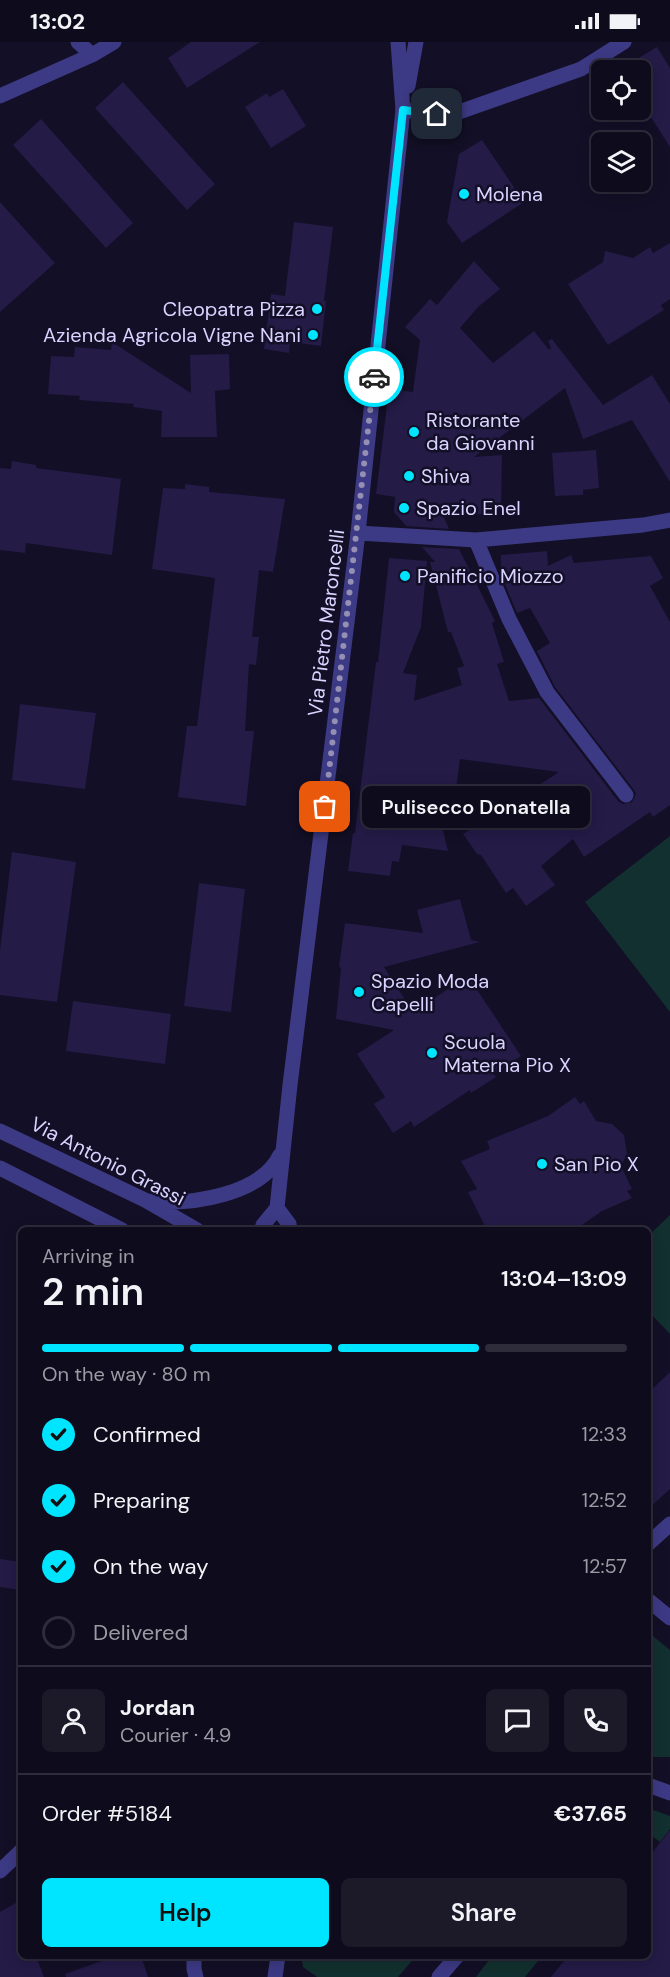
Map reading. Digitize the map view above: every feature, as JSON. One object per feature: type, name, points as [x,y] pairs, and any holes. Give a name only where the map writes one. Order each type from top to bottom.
[{"type":"street","points":[[78,42],[92,56]]},
{"type":"street","points":[[0,96],[92,56],[114,42]]},
{"type":"street","name":"Via Pietro Maroncelli","points":[[263,1227],[277,1208],[282,1150],[358,533],[403,110],[398,42]]},
{"type":"street","points":[[416,42],[403,110],[437,114],[462,111],[581,69],[624,42]]},
{"type":"street","points":[[358,533],[476,540],[643,525],[670,520]]},
{"type":"street","points":[[476,540],[509,619],[547,692],[626,795]]},
{"type":"street","name":"Via Antonio Grassi","points":[[0,1131],[145,1200],[192,1227]]},
{"type":"street","points":[[145,1200],[190,1201],[238,1189],[259,1180],[275,1166],[282,1150]]},
{"type":"street","points":[[0,1168],[116,1227]]},
{"type":"street","points":[[277,1208],[290,1227]]},
{"type":"street","points":[[651,1541],[670,1524]]},
{"type":"street","points":[[651,1602],[670,1618]]},
{"type":"street","points":[[651,1786],[670,1793]]},
{"type":"street","points":[[0,1870],[18,1854]]},
{"type":"street","points":[[194,1959],[196,1977]]},
{"type":"street","points":[[439,1977],[455,1959]]},
{"type":"green space","points":[[670,836],[670,1012],[585,902]]},
{"type":"green space","points":[[670,1215],[670,1334],[651,1314],[651,1233]]},
{"type":"green space","points":[[651,1634],[670,1650],[670,1757],[651,1757]]},
{"type":"green space","points":[[651,1809],[670,1816],[670,1829],[660,1842],[651,1835]]},
{"type":"green space","points":[[302,1959],[413,1959],[398,1977],[317,1977],[303,1967]]},
{"type":"green space","points":[[490,1959],[540,1959],[525,1977],[476,1977]]},
{"type":"building","points":[[191,42],[260,42],[187,88],[168,58]]},
{"type":"building","points":[[657,47],[670,68],[670,147],[651,117],[651,60],[640,60],[640,57]]},
{"type":"building","points":[[123,82],[215,184],[187,210],[95,108]]},
{"type":"building","points":[[283,89],[306,126],[271,148],[245,107],[267,93],[269,97]]},
{"type":"building","points":[[41,119],[133,223],[106,248],[13,145]]},
{"type":"building","points":[[482,140],[524,202],[462,243],[447,222],[459,154]]},
{"type":"building","points":[[0,202],[55,263],[0,312]]},
{"type":"building","points":[[294,222],[333,227],[321,346],[290,342],[289,353],[264,349],[271,294],[285,296]]},
{"type":"building","points":[[670,243],[670,299],[661,305],[664,310],[608,345],[568,284],[603,262],[605,251],[633,258],[650,247],[653,253]]},
{"type":"building","points":[[474,261],[500,289],[478,307],[460,328],[493,363],[534,331],[549,350],[551,348],[548,341],[552,339],[603,405],[652,375],[670,404],[670,482],[632,420],[583,439],[565,388],[474,457],[502,455],[501,509],[486,508],[486,514],[443,515],[449,529],[406,526],[394,512],[395,497],[376,494],[389,389],[413,392],[420,340],[405,327],[430,299],[437,305]]},
{"type":"building","points":[[112,342],[191,393],[190,355],[229,354],[230,389],[215,391],[217,437],[161,437],[162,411],[133,407],[134,404],[79,400],[80,396],[48,394],[51,356],[74,357],[75,347],[111,350]]},
{"type":"building","points":[[596,450],[599,488],[583,490],[583,495],[555,496],[552,453]]},
{"type":"building","points":[[12,461],[36,465],[36,468],[121,479],[112,555],[26,543],[25,553],[0,550],[0,468],[11,469]]},
{"type":"building","points":[[185,484],[209,487],[209,492],[285,499],[273,572],[259,570],[252,637],[259,637],[256,665],[249,664],[245,731],[254,731],[246,806],[178,797],[187,726],[197,726],[215,578],[152,569],[163,488],[185,489]]},
{"type":"building","points":[[422,547],[459,549],[495,621],[492,623],[504,662],[497,664],[509,701],[539,698],[618,801],[623,804],[632,802],[636,794],[555,687],[537,651],[550,643],[530,608],[517,613],[501,575],[501,555],[547,551],[548,566],[571,555],[574,563],[651,556],[663,578],[650,586],[670,622],[670,805],[653,817],[650,812],[584,857],[573,839],[541,866],[555,885],[526,906],[513,888],[506,893],[481,855],[477,854],[463,834],[559,772],[460,759],[452,819],[434,793],[448,851],[402,845],[399,862],[392,861],[390,876],[348,871],[353,833],[355,833],[376,662],[378,662],[389,558],[427,561],[421,627],[403,673],[417,675],[414,701],[462,685],[457,668],[464,666],[451,632],[448,632],[430,562],[435,562]]},
{"type":"building","points":[[20,704],[96,713],[85,789],[12,780]]},
{"type":"building","points":[[12,852],[76,862],[57,1002],[0,995],[0,950]]},
{"type":"building","points":[[199,883],[245,889],[231,1012],[184,1006]]},
{"type":"building","points":[[460,899],[471,940],[480,942],[384,967],[413,1012],[468,976],[521,1056],[494,1074],[496,1077],[471,1093],[470,1090],[414,1127],[411,1121],[393,1133],[374,1104],[385,1097],[357,1054],[394,1030],[336,1019],[341,968],[339,967],[345,923],[423,933],[417,910]]},
{"type":"building","points":[[73,1001],[171,1014],[165,1064],[66,1051]]},
{"type":"building","name":"San Pio X","points":[[575,1097],[580,1104],[584,1101],[596,1121],[612,1124],[624,1135],[627,1154],[621,1166],[632,1189],[627,1191],[632,1198],[602,1211],[579,1227],[486,1227],[468,1192],[477,1189],[461,1161],[490,1149],[487,1141],[548,1116]]},
{"type":"building","points":[[670,1372],[670,1489],[651,1506],[651,1390]]},
{"type":"building","points":[[0,1559],[18,1562],[18,1590],[0,1587]]},
{"type":"building","points":[[670,1830],[670,1977],[551,1977],[566,1959],[651,1959],[651,1854]]},
{"type":"building","points":[[18,1902],[18,1959],[37,1959],[44,1977],[0,1977],[0,1912]]},
{"type":"building","points":[[108,1959],[142,1959],[148,1977],[66,1977],[65,1974]]},
{"type":"way so far","points":[[325,807],[374,377]]},
{"type":"place","name":"Molena","points":[[464,194]]},
{"type":"place","name":"Cleopatra Pizza","points":[[317,309]]},
{"type":"place","name":"Azienda Agricola Vigne Nani","points":[[313,335]]},
{"type":"place","name":"Ristorante da Giovanni","points":[[414,432]]},
{"type":"place","name":"Shiva","points":[[409,476]]},
{"type":"place","name":"Spazio Enel","points":[[404,508]]},
{"type":"place","name":"Panificio Miozzo","points":[[405,576]]},
{"type":"place","name":"Pulisecco Donatella","points":[[325,807]]},
{"type":"place","name":"Spazio Moda Capelli","points":[[359,992]]},
{"type":"place","name":"Scuola Materna Pio X","points":[[432,1053]]},
{"type":"place","name":"San Pio X","points":[[542,1164]]},
{"type":"route","points":[[374,377],[403,110],[437,114]]}]
